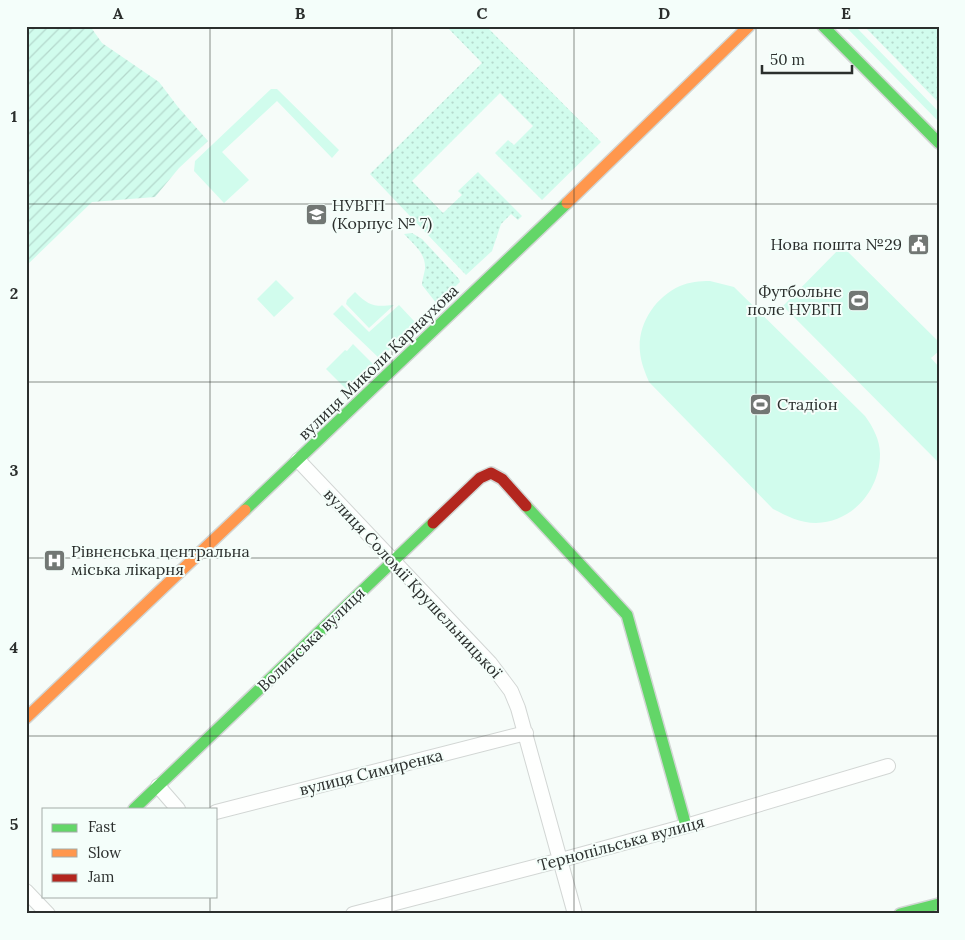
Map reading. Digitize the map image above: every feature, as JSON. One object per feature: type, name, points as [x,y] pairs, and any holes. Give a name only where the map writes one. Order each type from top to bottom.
[{"type":"main road","name":"вулиця Миколи Карнаухова","points":[[26,718],[624,149],[749,26]]},
{"type":"main road","points":[[823,26],[939,142]]},
{"type":"main road","name":"Волинська вулиця","points":[[135,808],[480,478],[491,473],[502,479],[627,615],[686,826]]},
{"type":"main road","points":[[900,914],[939,904]]},
{"type":"street","name":"вулиця Соломії Крушельницької","points":[[298,460],[501,676],[511,691],[526,733],[575,914]]},
{"type":"street","name":"вулиця Симиренка","points":[[218,811],[526,733]]},
{"type":"street","name":"Тернопільська вулиця","points":[[353,914],[686,826],[888,766]]},
{"type":"street","points":[[158,786],[177,808]]},
{"type":"street","points":[[26,891],[40,899],[48,914]]},
{"type":"green space","points":[[26,26],[90,26],[102,43],[159,82],[208,141],[179,168],[155,197],[92,202],[26,266]]},
{"type":"green space","points":[[446,26],[486,26],[601,142],[542,200],[495,153],[508,140],[514,145],[533,126],[500,93],[412,181],[443,213],[462,195],[458,191],[478,172],[522,216],[518,220],[511,214],[501,224],[492,251],[466,275],[370,174],[482,63]]},
{"type":"green space","points":[[845,26],[855,26],[939,112],[939,122]]},
{"type":"green space","points":[[864,26],[939,26],[939,103]]},
{"type":"green space","points":[[271,89],[277,89],[339,150],[332,158],[277,101],[222,152],[249,180],[224,203],[194,171],[195,161]]},
{"type":"green space","points":[[412,233],[422,239],[459,279],[460,282],[437,304],[422,285],[425,269],[424,258],[404,234]]},
{"type":"green space","points":[[842,246],[939,342],[939,351],[931,358],[939,367],[939,463],[783,306]]},
{"type":"green space","points":[[276,280],[294,298],[274,317],[257,299]]},
{"type":"green space","name":"Стадіон","points":[[710,281],[734,287],[865,416],[873,429],[879,444],[880,454],[875,480],[862,502],[842,517],[829,521],[810,523],[794,519],[773,509],[649,382],[641,360],[640,342],[641,332],[650,313],[663,297],[680,286]]},
{"type":"green space","points":[[355,292],[368,303],[381,306],[394,305],[369,328],[346,304],[347,300]]},
{"type":"green space","points":[[342,305],[369,332],[399,305],[415,324],[380,359],[333,314]]},
{"type":"green space","points":[[353,344],[374,365],[348,391],[326,369]]},
{"type":"traffic: fast","points":[[823,26],[939,143]]},
{"type":"traffic: fast","points":[[245,510],[567,203]]},
{"type":"traffic: fast","points":[[526,506],[627,615],[686,826]]},
{"type":"traffic: fast","points":[[135,808],[433,523]]},
{"type":"traffic: fast","points":[[900,914],[939,904]]},
{"type":"traffic: slow","points":[[567,203],[749,26]]},
{"type":"traffic: slow","points":[[26,718],[245,510]]},
{"type":"traffic: jam","points":[[433,523],[480,478],[491,473],[502,479],[526,506]]},
{"type":"place","name":"НУВГП (Корпус № 7)","points":[[316,214]]},
{"type":"place","name":"Нова пошта №29","points":[[918,244]]},
{"type":"place","name":"Футбольне поле НУВГП","points":[[858,300]]},
{"type":"place","name":"Стадіон","points":[[761,404]]},
{"type":"place","name":"Рівненська центральна міська лікарня","points":[[55,560]]}]
